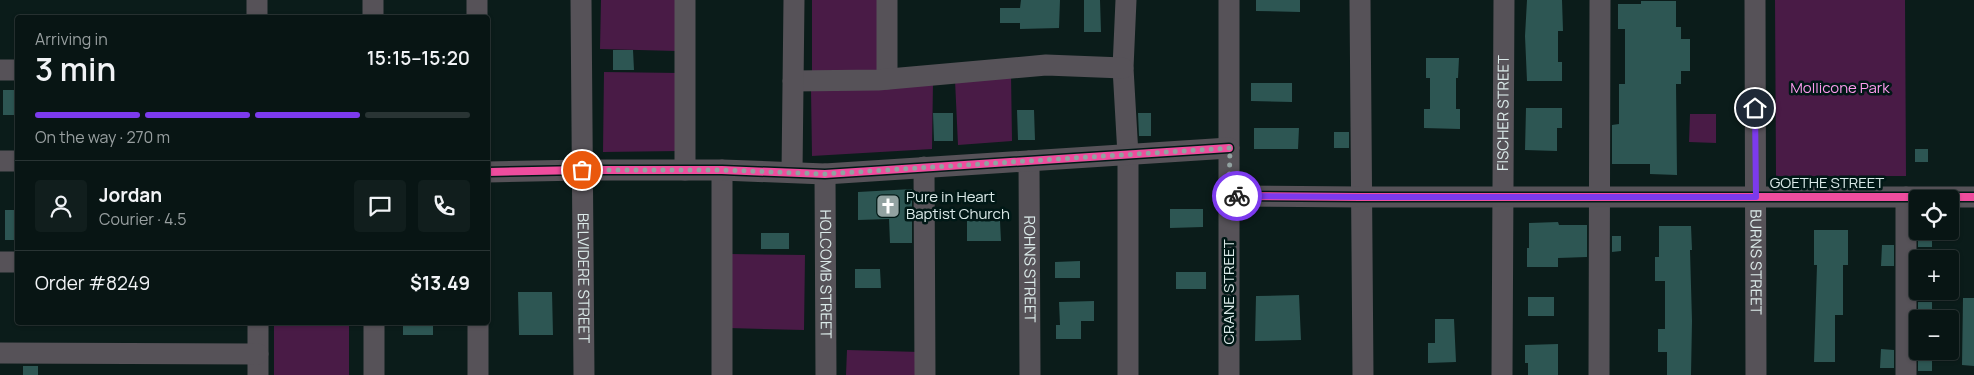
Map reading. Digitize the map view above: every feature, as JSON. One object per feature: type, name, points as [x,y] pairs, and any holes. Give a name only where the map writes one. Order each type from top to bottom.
[{"type":"street","points":[[257,0],[257,15]]},
{"type":"street","points":[[373,0],[373,15]]},
{"type":"street","points":[[477,0],[477,15]]},
{"type":"street","name":"BELVIDERE STREET","points":[[581,0],[584,375]]},
{"type":"street","points":[[685,0],[685,170]]},
{"type":"street","points":[[792,172],[794,0]]},
{"type":"street","points":[[887,0],[887,79]]},
{"type":"street","points":[[1126,0],[1123,68],[1128,155],[1128,375]]},
{"type":"street","name":"CRANE STREET","points":[[1229,0],[1229,375]]},
{"type":"street","points":[[1360,0],[1360,197],[1363,375]]},
{"type":"street","name":"FISCHER STREET","points":[[1502,375],[1504,0]]},
{"type":"street","points":[[1599,375],[1600,0]]},
{"type":"street","name":"BURNS STREET","points":[[1755,0],[1756,375]]},
{"type":"street","points":[[793,81],[887,79],[1046,64],[1123,68]]},
{"type":"street","points":[[0,70],[15,70]]},
{"type":"street","points":[[490,172],[722,170],[824,174],[1230,148]]},
{"type":"street","points":[[0,161],[15,161]]},
{"type":"street","name":"ROHNS STREET","points":[[1029,161],[1030,375]]},
{"type":"street","points":[[924,168],[925,375]]},
{"type":"street","points":[[722,170],[722,375]]},
{"type":"street","name":"HOLCOMB STREET","points":[[824,174],[826,375]]},
{"type":"street","name":"GOETHE STREET","points":[[1229,196],[1504,198],[1974,197]]},
{"type":"street","points":[[1906,197],[1906,375]]},
{"type":"street","points":[[0,262],[15,262]]},
{"type":"street","points":[[258,325],[258,375]]},
{"type":"street","points":[[374,325],[374,375]]},
{"type":"street","points":[[478,325],[478,375]]},
{"type":"street","points":[[0,353],[258,354]]},
{"type":"green space","points":[[601,0],[677,0],[677,51],[600,49]]},
{"type":"green space","points":[[812,0],[880,0],[880,75],[812,76]]},
{"type":"green space","name":"Mollicone Park","points":[[1775,0],[1905,0],[1906,176],[1776,176]]},
{"type":"green space","points":[[604,72],[679,73],[679,151],[603,152]]},
{"type":"green space","points":[[1011,74],[1012,141],[958,145],[955,80]]},
{"type":"green space","points":[[933,81],[932,149],[812,156],[811,89]]},
{"type":"green space","points":[[1690,114],[1716,114],[1716,143],[1689,142]]},
{"type":"green space","points":[[730,254],[805,255],[804,330],[729,328]]},
{"type":"green space","points":[[274,325],[349,325],[349,375],[274,375]]},
{"type":"green space","points":[[847,350],[920,352],[919,375],[846,375]]},
{"type":"building","points":[[1021,0],[1060,0],[1059,28],[1020,29],[1020,23],[1000,23],[1000,8],[1020,8]]},
{"type":"building","points":[[1084,0],[1100,0],[1101,32],[1084,32]]},
{"type":"building","points":[[1256,0],[1300,0],[1300,12],[1256,11]]},
{"type":"building","points":[[1527,0],[1562,0],[1563,31],[1558,31],[1558,62],[1562,62],[1562,81],[1527,81],[1525,36]]},
{"type":"building","points":[[1641,1],[1676,1],[1676,27],[1681,27],[1681,39],[1690,39],[1690,71],[1681,71],[1681,84],[1676,84],[1677,175],[1650,174],[1650,164],[1612,164],[1612,125],[1619,124],[1619,84],[1625,84],[1625,29],[1618,29],[1618,4],[1641,4]]},
{"type":"building","points":[[613,50],[633,50],[634,70],[613,70]]},
{"type":"building","points":[[1426,58],[1459,58],[1458,78],[1456,78],[1456,109],[1460,109],[1460,129],[1424,128],[1424,109],[1430,109],[1430,78],[1426,78]]},
{"type":"building","points":[[1251,83],[1292,83],[1292,102],[1251,101]]},
{"type":"building","points":[[3,90],[15,90],[15,115],[3,115]]},
{"type":"building","points":[[1526,108],[1562,108],[1562,128],[1557,128],[1557,151],[1525,150]]},
{"type":"building","points":[[1017,110],[1034,110],[1035,140],[1018,140]]},
{"type":"building","points":[[933,113],[953,113],[953,141],[934,141]]},
{"type":"building","points":[[1138,113],[1151,113],[1151,136],[1139,136]]},
{"type":"building","points":[[1254,128],[1299,128],[1298,149],[1254,149]]},
{"type":"building","points":[[1334,132],[1349,132],[1349,148],[1334,148]]},
{"type":"building","points":[[1915,149],[1928,149],[1928,162],[1915,162]]},
{"type":"building","name":"Pure in Heart Baptist Church","points":[[912,189],[912,243],[890,243],[889,219],[858,220],[858,192]]},
{"type":"building","points":[[1170,209],[1203,209],[1203,227],[1170,228]]},
{"type":"building","points":[[5,210],[15,210],[15,240],[5,240]]},
{"type":"building","points":[[967,221],[1000,221],[1001,241],[967,241]]},
{"type":"building","points":[[1558,222],[1559,225],[1587,225],[1587,257],[1558,258],[1558,267],[1527,267],[1529,223]]},
{"type":"building","points":[[1659,226],[1691,226],[1691,375],[1667,375],[1667,352],[1658,352],[1658,329],[1665,329],[1665,281],[1655,281],[1655,257],[1659,257]]},
{"type":"building","points":[[1814,230],[1848,230],[1848,265],[1843,265],[1843,315],[1835,315],[1835,362],[1814,362],[1817,265],[1814,265]]},
{"type":"building","points":[[761,233],[789,233],[789,249],[761,249]]},
{"type":"building","points":[[1612,236],[1621,236],[1621,251],[1612,252]]},
{"type":"building","points":[[1918,240],[1932,240],[1932,247],[1918,247]]},
{"type":"building","points":[[1882,245],[1894,245],[1894,266],[1881,266]]},
{"type":"building","points":[[1080,261],[1080,278],[1055,278],[1055,262]]},
{"type":"building","points":[[855,269],[880,269],[881,288],[855,288]]},
{"type":"building","points":[[1176,272],[1206,272],[1206,289],[1176,289]]},
{"type":"building","points":[[518,292],[552,292],[553,335],[519,335]]},
{"type":"building","points":[[1299,295],[1301,340],[1255,341],[1256,296]]},
{"type":"building","points":[[1528,297],[1554,297],[1554,316],[1528,316]]},
{"type":"building","points":[[1963,298],[1974,298],[1974,366],[1962,365]]},
{"type":"building","points":[[1094,301],[1094,321],[1081,321],[1081,339],[1056,339],[1056,325],[1060,325],[1059,302]]},
{"type":"building","points":[[1918,302],[1932,302],[1932,310],[1918,310]]},
{"type":"building","points":[[1435,319],[1454,319],[1456,362],[1428,363],[1428,343],[1435,343]]},
{"type":"building","points":[[403,325],[433,325],[433,335],[403,335]]},
{"type":"building","points":[[1558,344],[1558,375],[1528,375],[1528,363],[1525,363],[1525,345]]},
{"type":"building","points":[[1881,349],[1894,350],[1894,368],[1880,368]]},
{"type":"building","points":[[1918,360],[1932,360],[1932,371],[1918,371]]},
{"type":"building","points":[[23,366],[38,366],[38,375],[23,375]]},
{"type":"cycle path","points":[[490,172],[722,170],[825,174],[1229,148]]},
{"type":"cycle path","points":[[1229,196],[1974,197]]},
{"type":"way so far","points":[[582,170],[722,170],[824,174],[1230,148],[1229,196],[1237,196]]},
{"type":"place","name":"Pure in Heart Baptist Church","points":[[888,206]]},
{"type":"route","points":[[1237,196],[1756,197],[1755,108]]}]
